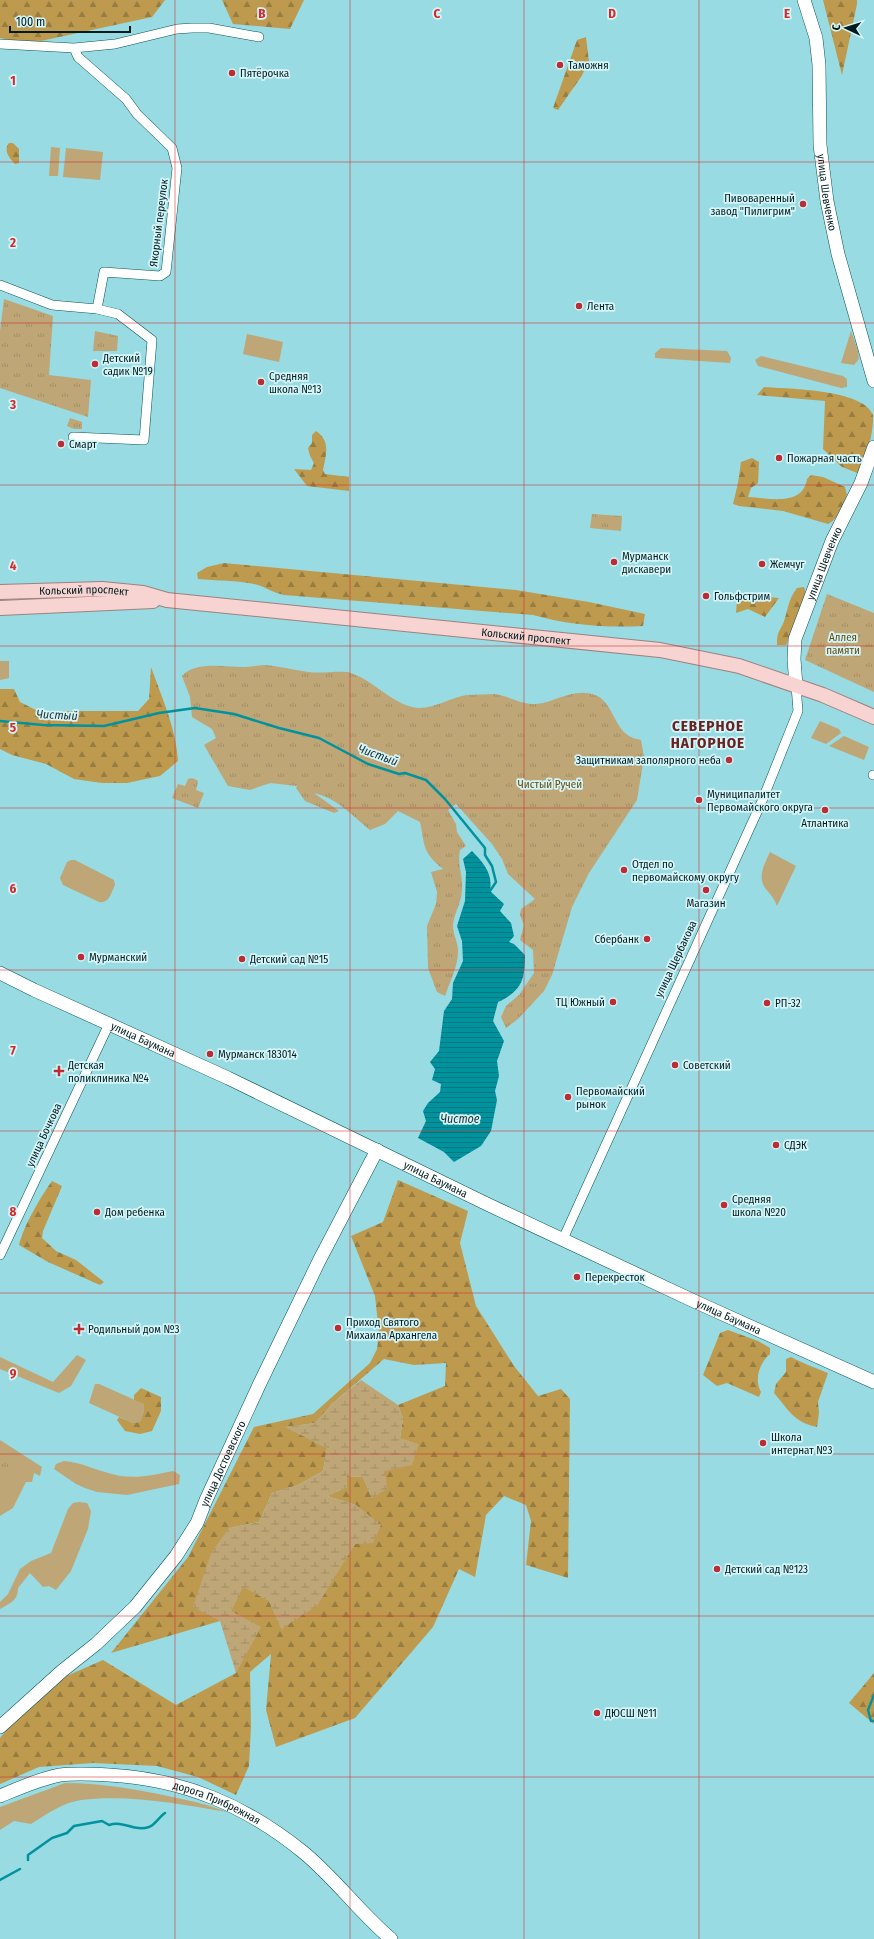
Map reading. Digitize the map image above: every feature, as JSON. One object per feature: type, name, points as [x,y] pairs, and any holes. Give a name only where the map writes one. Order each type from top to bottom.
[{"type":"main road","name":"Кольский проспект","points":[[0,592],[167,600],[660,650],[739,666],[823,695],[874,717]]},
{"type":"main road","name":"Кольский проспект","points":[[0,608],[102,596]]},
{"type":"street","name":"улица Шевченко","points":[[804,0],[816,38],[819,65],[820,145],[827,200],[838,254],[874,381]]},
{"type":"street","points":[[0,44],[74,48],[115,44],[176,29],[192,28],[209,28],[259,37]]},
{"type":"street","name":"Якорный переулок","points":[[74,48],[78,57],[126,99],[137,114],[172,148],[177,168],[166,272],[160,276],[104,272],[97,309]]},
{"type":"street","points":[[0,285],[52,305],[97,309],[118,314],[152,340],[144,440],[73,437]]},
{"type":"street","name":"улица Шевченко","points":[[796,686],[794,659],[796,639],[830,547],[861,484],[874,447]]},
{"type":"street","name":"улица Щербакова","points":[[563,1239],[762,801],[798,711],[796,686]]},
{"type":"street","name":"улица Баумана","points":[[0,973],[228,1078],[716,1312],[874,1382]]},
{"type":"street","name":"улица Бочкова","points":[[0,1255],[109,1024]]},
{"type":"street","name":"улица Достоевского","points":[[0,1727],[62,1671],[96,1644],[135,1607],[176,1556],[197,1523],[206,1500],[260,1383],[319,1261],[377,1150]]},
{"type":"street","name":"дорога Прибрежная","points":[[0,1796],[41,1780],[76,1774],[125,1776],[158,1781],[200,1792],[257,1820],[303,1852],[330,1877],[391,1939]]},
{"type":"green space","points":[[0,0],[165,0],[152,17],[27,44],[0,38]]},
{"type":"green space","points":[[222,0],[304,0],[290,29],[233,24]]},
{"type":"green space","points":[[823,0],[857,0],[842,75]]},
{"type":"green space","points":[[586,37],[589,62],[581,77],[558,110],[553,108],[577,40]]},
{"type":"green space","points":[[9,143],[13,143],[19,149],[19,163],[15,164],[8,154],[7,146]]},
{"type":"green space","points":[[51,147],[60,148],[58,176],[49,176]]},
{"type":"green space","points":[[66,148],[103,152],[100,180],[63,177]]},
{"type":"green space","points":[[4,299],[53,316],[49,375],[91,380],[88,417],[0,388],[0,331]]},
{"type":"green space","points":[[95,331],[118,336],[117,351],[93,351]]},
{"type":"green space","points":[[851,331],[858,351],[859,359],[854,365],[841,363]]},
{"type":"green space","points":[[247,334],[283,342],[279,362],[243,354]]},
{"type":"green space","points":[[661,348],[727,351],[731,358],[730,363],[655,358],[655,353]]},
{"type":"green space","points":[[761,356],[843,376],[847,379],[847,387],[841,388],[758,366],[755,360]]},
{"type":"green space","points":[[764,387],[807,390],[841,395],[866,406],[873,415],[873,422],[865,461],[860,474],[842,467],[823,449],[825,401],[757,395]]},
{"type":"green space","points":[[70,418],[82,422],[82,429],[74,429],[67,426]]},
{"type":"green space","points":[[316,431],[321,435],[326,444],[323,470],[325,474],[349,477],[349,491],[307,486],[294,469],[311,470],[314,463],[308,448],[312,443],[312,435]]},
{"type":"green space","points":[[752,458],[759,462],[758,483],[751,488],[748,497],[784,499],[792,497],[799,494],[804,488],[807,479],[811,475],[823,477],[845,487],[847,495],[842,508],[835,519],[828,524],[783,511],[733,504],[741,462]]},
{"type":"green space","points":[[592,514],[622,516],[621,531],[590,528]]},
{"type":"green space","points":[[224,563],[516,590],[589,602],[645,614],[643,626],[615,627],[587,625],[533,615],[284,595],[250,583],[198,579],[197,573],[207,567]]},
{"type":"green space","points":[[804,587],[807,596],[786,645],[777,645],[778,634],[783,624],[792,596],[797,588]]},
{"type":"green space","name":"Аллея памяти","points":[[827,594],[874,613],[874,692],[805,660]]},
{"type":"green space","points":[[758,596],[779,598],[765,617],[748,609],[736,613],[737,600]]},
{"type":"green space","points":[[0,661],[9,661],[9,678],[0,680]]},
{"type":"green space","name":"Чистый Ручей","points":[[264,665],[303,671],[351,673],[367,681],[396,700],[412,707],[419,708],[426,708],[467,695],[495,694],[526,703],[536,704],[572,694],[587,693],[601,698],[624,732],[630,737],[641,740],[644,757],[637,800],[589,873],[572,907],[552,975],[544,991],[518,1019],[506,1028],[501,1017],[506,1006],[519,995],[534,973],[533,950],[520,940],[524,925],[520,915],[521,909],[535,899],[508,874],[502,859],[492,844],[456,804],[448,810],[456,824],[457,832],[466,846],[460,850],[459,855],[462,894],[453,925],[458,955],[454,973],[445,996],[437,992],[428,968],[427,926],[436,904],[437,892],[431,872],[443,869],[431,858],[428,853],[424,843],[420,822],[398,811],[385,824],[370,830],[338,803],[331,799],[314,793],[339,811],[334,813],[305,801],[296,788],[297,786],[270,783],[250,790],[228,786],[204,745],[216,738],[212,729],[192,717],[190,697],[182,676],[188,671],[204,666],[246,667]]},
{"type":"green space","points":[[151,667],[171,725],[177,749],[178,761],[160,776],[127,783],[102,783],[74,779],[46,764],[12,755],[0,749],[0,689],[14,689],[20,702],[38,711],[138,711],[149,699]]},
{"type":"green space","points":[[820,721],[839,729],[841,733],[826,744],[811,738]]},
{"type":"green space","points":[[844,736],[869,747],[864,760],[829,746]]},
{"type":"green space","points":[[192,778],[198,782],[196,790],[204,793],[198,808],[172,798],[178,784],[185,786],[188,779]]},
{"type":"green space","points":[[770,852],[796,866],[777,906],[765,888],[762,879],[763,870]]},
{"type":"green space","points":[[75,860],[114,880],[115,885],[107,900],[99,902],[63,885],[60,878],[67,862]]},
{"type":"green space","points":[[398,1180],[468,1211],[460,1243],[476,1306],[514,1366],[538,1396],[561,1389],[570,1399],[568,1578],[526,1565],[531,1521],[526,1505],[504,1496],[486,1515],[475,1577],[459,1569],[433,1627],[355,1718],[276,1747],[266,1710],[271,1654],[250,1672],[251,1726],[249,1766],[236,1795],[198,1777],[157,1766],[93,1763],[39,1767],[0,1784],[0,1738],[18,1716],[62,1678],[103,1660],[176,1705],[236,1673],[231,1611],[243,1586],[269,1601],[282,1629],[339,1568],[355,1544],[356,1505],[327,1496],[347,1487],[347,1476],[363,1477],[372,1498],[400,1438],[403,1419],[398,1405],[445,1386],[446,1363],[414,1365],[384,1359],[332,1404],[315,1423],[286,1427],[327,1448],[323,1471],[298,1485],[272,1493],[259,1522],[229,1528],[220,1621],[111,1653],[188,1557],[254,1427],[313,1414],[370,1363],[377,1349],[379,1333],[375,1296],[351,1236],[383,1222]]},
{"type":"green space","points":[[52,1181],[62,1186],[43,1231],[42,1238],[56,1251],[76,1260],[104,1282],[100,1285],[48,1262],[19,1245],[21,1237],[33,1212],[42,1195]]},
{"type":"green space","points":[[728,1330],[758,1341],[770,1348],[770,1354],[760,1367],[758,1382],[761,1392],[759,1397],[727,1383],[717,1386],[703,1375],[720,1333]]},
{"type":"green space","points":[[77,1355],[86,1360],[71,1386],[59,1393],[0,1369],[0,1357],[53,1382]]},
{"type":"green space","points":[[791,1357],[828,1373],[818,1402],[819,1413],[817,1427],[797,1419],[774,1393],[776,1384],[786,1372],[786,1359]]},
{"type":"green space","points":[[361,1380],[398,1405],[403,1419],[400,1438],[419,1444],[412,1465],[385,1471],[387,1489],[372,1498],[363,1477],[347,1476],[347,1487],[327,1496],[356,1505],[381,1525],[373,1543],[355,1544],[317,1606],[281,1629],[269,1601],[243,1587],[231,1611],[261,1627],[236,1673],[220,1621],[193,1607],[211,1553],[229,1528],[259,1522],[272,1493],[298,1485],[323,1471],[327,1448],[285,1427],[315,1423],[332,1404]]},
{"type":"green space","points":[[95,1384],[99,1384],[144,1404],[144,1411],[140,1422],[133,1423],[89,1403]]},
{"type":"green space","points":[[141,1388],[161,1397],[161,1411],[152,1431],[140,1434],[125,1431],[117,1420],[119,1417],[133,1423],[140,1422],[144,1411],[144,1404],[134,1400],[134,1395]]},
{"type":"green space","points":[[0,1440],[42,1467],[40,1476],[34,1473],[32,1482],[26,1482],[13,1508],[0,1516]]},
{"type":"green space","points":[[0,1450],[14,1466],[0,1476]]},
{"type":"green space","points":[[64,1461],[127,1477],[173,1471],[180,1475],[179,1484],[127,1495],[97,1492],[76,1484],[54,1469],[56,1464]]},
{"type":"green space","points":[[73,1503],[87,1503],[91,1511],[88,1529],[71,1571],[56,1590],[49,1586],[43,1587],[30,1573],[18,1588],[15,1599],[0,1609],[0,1602],[8,1594],[20,1569],[31,1561],[51,1553],[68,1509]]},
{"type":"green space","points":[[874,1673],[874,1724],[849,1703]]},
{"type":"green space","points":[[65,1783],[94,1784],[136,1790],[196,1802],[227,1812],[154,1801],[98,1798],[74,1801],[55,1809],[31,1824],[14,1821],[0,1830],[0,1807]]},
{"type":"water","name":"Чистое","points":[[472,851],[487,869],[491,885],[490,891],[504,904],[500,911],[511,923],[514,936],[509,942],[514,944],[525,955],[525,963],[523,978],[517,989],[506,998],[498,1002],[493,1021],[504,1041],[497,1061],[499,1076],[495,1091],[497,1100],[491,1131],[481,1146],[454,1162],[444,1152],[418,1138],[426,1121],[423,1111],[428,1103],[440,1092],[441,1084],[432,1080],[435,1069],[430,1062],[439,1051],[444,1011],[452,999],[453,983],[463,961],[462,941],[457,926],[465,901],[466,872],[463,859]]},
{"type":"waterway","name":"Чистый","points":[[0,721],[43,725],[104,726],[159,713],[195,708],[234,714],[279,728],[319,738],[368,764],[399,774],[405,773],[426,780],[445,799],[485,848],[485,855],[492,866],[496,882],[490,891]]},
{"type":"waterway","points":[[874,1695],[868,1710],[871,1721],[874,1721]]},
{"type":"waterway","points":[[28,1860],[28,1855],[52,1838],[67,1833],[74,1826],[102,1821],[109,1825],[119,1824],[144,1828],[151,1826],[165,1813]]},
{"type":"waterway","points":[[0,1880],[20,1869]]},
{"type":"place","name":"Таможня","points":[[560,65]]},
{"type":"place","name":"Пятёрочка","points":[[232,73]]},
{"type":"place","name":"Пивоваренный завод \"Пилигрим\"","points":[[803,204]]},
{"type":"place","name":"Лента","points":[[579,306]]},
{"type":"place","name":"Детский садик №19","points":[[95,364]]},
{"type":"place","name":"Средняя школа №13","points":[[261,382]]},
{"type":"place","name":"Смарт","points":[[61,444]]},
{"type":"place","name":"Пожарная часть","points":[[779,458]]},
{"type":"place","name":"Мурманск дискавери","points":[[614,562]]},
{"type":"place","name":"Жемчуг","points":[[762,564]]},
{"type":"place","name":"Гольфстрим","points":[[706,596]]},
{"type":"place","name":"Защитникам заполярного неба","points":[[729,760]]},
{"type":"place","name":"Муниципалитет Первомайского округа","points":[[699,800]]},
{"type":"place","name":"Атлантика","points":[[825,810]]},
{"type":"place","name":"Отдел по первомайскому округу","points":[[624,870]]},
{"type":"place","name":"Магазин","points":[[706,890]]},
{"type":"place","name":"Сбербанк","points":[[647,939]]},
{"type":"place","name":"Мурманский","points":[[81,957]]},
{"type":"place","name":"Детский сад №15","points":[[242,959]]},
{"type":"place","name":"ТЦ Южный","points":[[613,1002]]},
{"type":"place","name":"РП-32","points":[[767,1003]]},
{"type":"place","name":"Мурманск 183014","points":[[210,1054]]},
{"type":"place","name":"Советский","points":[[675,1065]]},
{"type":"place","name":"Детская поликлиника №4","points":[[59,1071]]},
{"type":"place","name":"Первомайский рынок","points":[[568,1097]]},
{"type":"place","name":"СДЭК","points":[[776,1145]]},
{"type":"place","name":"Средняя школа №20","points":[[724,1205]]},
{"type":"place","name":"Дом ребенка","points":[[97,1212]]},
{"type":"place","name":"Перекресток","points":[[577,1277]]},
{"type":"place","name":"Приход Святого Михаила Архангела","points":[[338,1328]]},
{"type":"place","name":"Родильный дом №3","points":[[79,1329]]},
{"type":"place","name":"Школа интернат №3","points":[[763,1443]]},
{"type":"place","name":"Детский сад №123","points":[[717,1569]]},
{"type":"place","name":"ДЮСШ №11","points":[[597,1713]]},
{"type":"district","name":"СЕВЕРНОЕ НАГОРНОЕ","points":[[708,734]]}]
